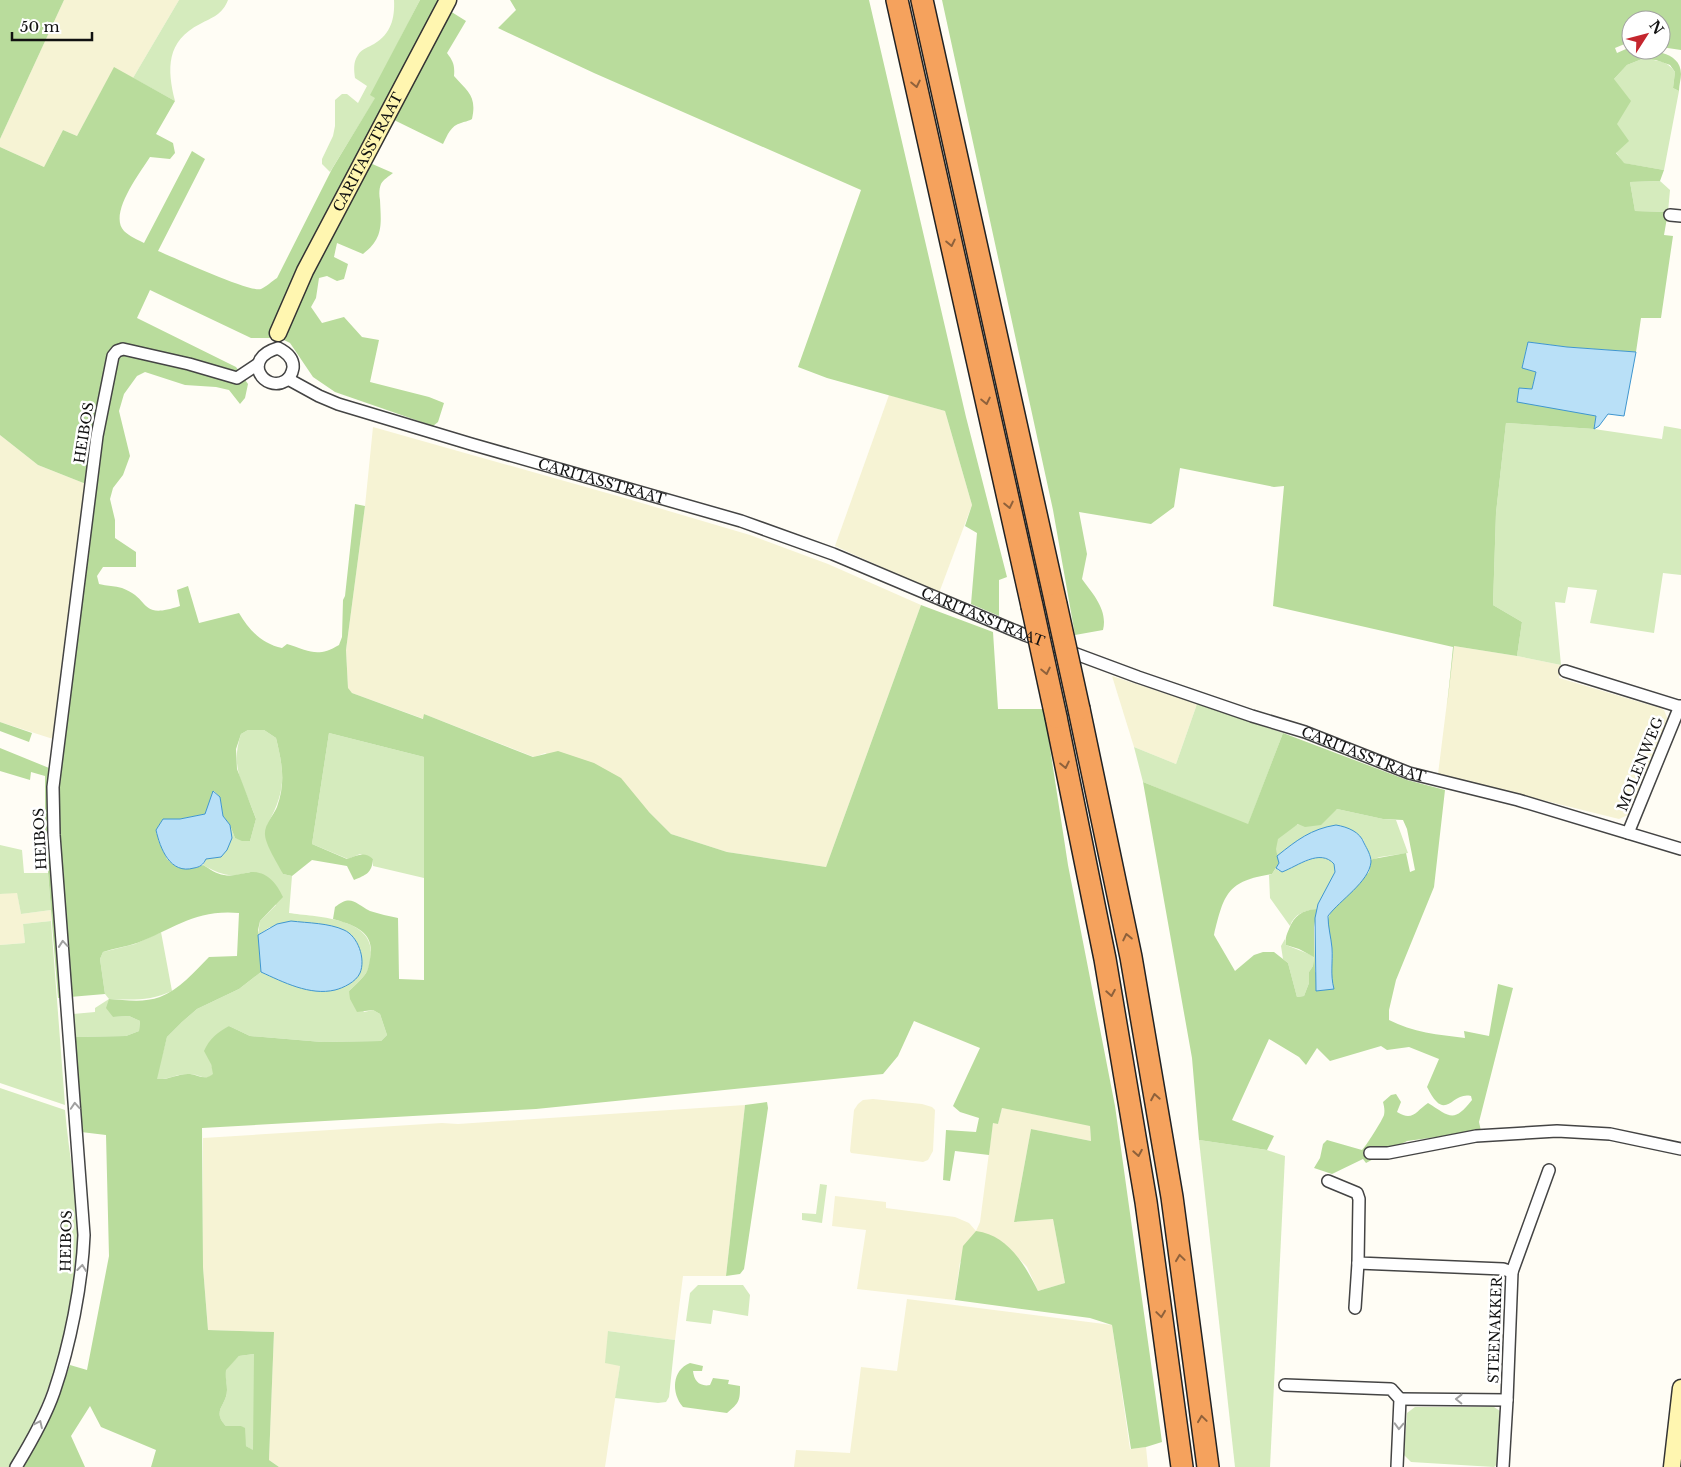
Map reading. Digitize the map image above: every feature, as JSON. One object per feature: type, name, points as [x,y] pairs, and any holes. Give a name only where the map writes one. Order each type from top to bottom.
[{"type":"highway","points":[[885,0],[906,36]]},
{"type":"highway","points":[[897,0],[1032,606],[1106,959],[1146,1202],[1182,1467]]},
{"type":"highway","points":[[922,0],[1051,580],[1131,957],[1169,1178],[1208,1467]]},
{"type":"highway","points":[[937,0],[1047,515],[1051,580]]},
{"type":"street","name":"CARITASSTRAAT","points":[[278,340],[305,271],[448,0]]},
{"type":"street","points":[[278,340],[293,365],[292,373],[288,379],[281,383],[272,384],[264,380],[259,373],[258,364],[262,356],[278,340]]},
{"type":"street","name":"HEIBOS","points":[[16,1467],[27,1450],[54,1393],[67,1347],[83,1258],[84,1235],[54,835],[53,787],[97,436],[113,356],[122,349],[197,366],[237,378],[258,364]]},
{"type":"street","name":"CARITASSTRAAT","points":[[288,379],[338,404],[741,522],[833,554],[1025,635],[1138,677],[1252,716],[1306,732],[1410,773],[1518,800],[1681,849]]},
{"type":"street","name":"MOLENWEG","points":[[1565,671],[1680,707],[1628,833]]},
{"type":"street","points":[[1370,1153],[1388,1153],[1476,1136],[1557,1131],[1610,1134],[1681,1149]]},
{"type":"street","name":"STEENAKKER","points":[[1503,1467],[1508,1400],[1512,1272],[1549,1170]]},
{"type":"street","points":[[1328,1181],[1357,1193],[1359,1199],[1355,1308]]},
{"type":"street","points":[[1358,1263],[1503,1269],[1512,1272]]},
{"type":"street","points":[[1285,1385],[1391,1389],[1400,1399],[1397,1467]]},
{"type":"street","points":[[1672,1467],[1681,1388]]},
{"type":"street","points":[[1400,1399],[1508,1400]]},
{"type":"shaded area","points":[[64,0],[179,0],[133,78],[114,68],[77,136],[63,130],[44,167],[0,147],[0,139]]},
{"type":"shaded area","points":[[889,395],[945,411],[972,505],[939,593],[835,546]]},
{"type":"shaded area","points":[[373,427],[750,535],[828,564],[921,605],[826,867],[727,852],[671,834],[649,812],[545,753],[534,757],[424,714],[424,719],[352,693],[348,689],[346,650],[365,506]]},
{"type":"shaded area","points":[[0,435],[38,465],[86,484],[53,739],[0,722]]},
{"type":"shaded area","points":[[1454,646],[1561,665],[1559,678],[1664,710],[1668,720],[1630,814],[1619,819],[1438,774]]},
{"type":"shaded area","points":[[1112,676],[1197,704],[1176,764],[1134,747]]},
{"type":"shaded area","points":[[17,892],[21,914],[51,910],[51,921],[23,924],[25,943],[0,945],[0,894]]},
{"type":"shaded area","points":[[873,1099],[922,1104],[935,1110],[933,1151],[928,1160],[923,1162],[851,1153],[854,1110],[863,1100]]},
{"type":"shaded area","points":[[745,1105],[726,1276],[683,1276],[675,1340],[608,1331],[620,1366],[605,1467],[279,1467],[269,1460],[274,1332],[208,1330],[203,1267],[203,1138],[442,1123],[458,1124]]},
{"type":"shaded area","points":[[1002,1108],[1090,1125],[1091,1141],[1031,1129],[1014,1222],[1053,1219],[1065,1283],[1038,1291],[1027,1267],[1005,1244],[960,1262],[955,1300],[857,1289],[866,1230],[832,1226],[835,1196],[886,1202],[886,1208],[955,1217],[969,1223],[976,1231],[980,1222],[993,1122],[998,1124]]},
{"type":"shaded area","points":[[907,1299],[1112,1325],[1130,1449],[1146,1447],[1148,1467],[794,1467],[796,1450],[850,1453],[861,1367],[897,1371]]},
{"type":"green space","points":[[0,0],[64,0],[0,139]]},
{"type":"green space","points":[[179,0],[228,0],[220,12],[189,31],[175,47],[170,67],[175,101],[133,78]]},
{"type":"green space","points":[[394,0],[420,0],[371,95],[376,97],[330,172],[322,164],[322,159],[333,136],[335,100],[342,94],[347,94],[358,103],[367,86],[355,78],[355,60],[361,51],[380,40],[388,30],[393,19]]},
{"type":"green space","points":[[420,0],[443,0],[450,11],[466,21],[447,53],[453,63],[454,76],[472,100],[472,119],[455,126],[443,144],[394,120],[370,163],[393,173],[383,181],[380,188],[381,223],[378,236],[370,248],[363,254],[337,243],[334,257],[348,264],[344,279],[337,281],[327,276],[319,278],[316,298],[311,307],[322,323],[344,317],[362,337],[379,340],[370,382],[429,397],[444,403],[438,422],[433,426],[335,392],[313,377],[290,343],[280,338],[251,338],[150,290],[137,318],[236,367],[248,384],[245,398],[240,404],[229,390],[216,387],[185,385],[145,372],[137,376],[124,394],[119,411],[130,456],[123,475],[113,488],[110,499],[115,520],[115,538],[136,552],[136,567],[103,567],[97,576],[99,584],[122,588],[138,597],[146,606],[157,611],[180,606],[177,590],[188,586],[199,623],[239,613],[247,625],[262,640],[268,643],[282,648],[287,644],[313,652],[325,651],[339,645],[342,637],[343,600],[355,504],[365,506],[346,650],[348,688],[352,693],[423,719],[424,714],[533,757],[558,751],[594,763],[621,778],[649,812],[671,834],[727,852],[826,867],[921,605],[993,632],[998,709],[1044,709],[1068,865],[1115,1106],[1162,1442],[1131,1449],[1112,1325],[1090,1318],[955,1300],[963,1246],[976,1231],[997,1238],[1006,1245],[1021,1262],[1038,1291],[1065,1283],[1053,1219],[1014,1222],[1031,1129],[1091,1141],[1090,1126],[1002,1108],[998,1124],[993,1123],[989,1155],[955,1151],[950,1181],[943,1180],[946,1130],[976,1132],[979,1118],[960,1112],[953,1106],[980,1048],[914,1021],[898,1056],[883,1074],[536,1109],[202,1128],[203,1267],[208,1330],[274,1332],[269,1460],[279,1467],[151,1467],[156,1450],[101,1427],[90,1406],[71,1436],[85,1467],[8,1467],[31,1429],[41,1435],[52,1414],[70,1365],[87,1370],[109,1256],[106,1135],[81,1132],[75,1037],[126,1036],[139,1031],[140,1021],[129,1016],[113,1017],[106,1008],[109,999],[141,1001],[160,997],[180,985],[209,957],[237,956],[239,913],[210,914],[197,917],[137,943],[103,952],[100,959],[105,994],[58,998],[45,835],[45,776],[31,772],[30,780],[0,771],[0,748],[54,770],[58,741],[53,739],[86,484],[38,465],[0,435],[0,147],[44,167],[63,130],[77,136],[114,67],[175,101],[156,134],[173,143],[175,153],[170,159],[150,157],[139,173],[127,194],[120,215],[120,224],[124,231],[144,243],[192,151],[205,159],[158,251],[242,286],[261,289],[277,278],[332,169],[375,98],[370,95]],"holes":[[[248,730],[264,730],[276,738],[282,781],[280,798],[267,824],[265,835],[270,850],[283,874],[292,876],[312,860],[347,866],[354,880],[368,873],[372,864],[373,859],[367,855],[358,855],[347,859],[312,844],[329,733],[424,757],[424,980],[399,979],[398,918],[370,911],[353,901],[345,901],[335,907],[333,919],[362,931],[370,942],[371,950],[367,971],[349,991],[350,999],[357,1012],[373,1010],[380,1014],[387,1035],[381,1041],[322,1042],[250,1036],[229,1026],[214,1036],[204,1051],[211,1064],[213,1074],[207,1077],[186,1074],[157,1079],[167,1037],[197,1009],[239,989],[261,972],[258,930],[260,921],[283,897],[271,879],[257,872],[228,875],[218,874],[203,865],[196,868],[175,866],[167,859],[156,830],[163,819],[180,819],[205,814],[214,791],[220,797],[223,816],[230,825],[235,838],[242,841],[250,841],[256,819],[237,769],[236,749],[241,734]],[[254,1354],[253,1450],[246,1446],[245,1428],[241,1426],[226,1426],[222,1421],[220,1412],[227,1390],[226,1370],[239,1356]]]},
{"type":"green space","points":[[510,0],[869,0],[966,417],[1007,577],[999,580],[999,616],[971,604],[977,533],[965,526],[972,505],[945,411],[827,378],[798,367],[861,190],[594,73],[498,28],[516,10]]},
{"type":"green space","points":[[942,0],[1681,0],[1681,50],[1671,48],[1671,10],[1621,10],[1621,46],[1615,48],[1617,53],[1621,51],[1621,60],[1640,60],[1627,65],[1614,79],[1631,101],[1617,124],[1629,141],[1616,153],[1624,163],[1664,170],[1660,181],[1630,182],[1635,211],[1668,212],[1664,235],[1673,236],[1661,318],[1641,318],[1636,352],[1528,342],[1522,368],[1536,372],[1532,389],[1519,388],[1596,416],[1594,429],[1506,423],[1496,513],[1493,605],[1522,622],[1517,656],[1454,646],[1447,707],[1453,647],[1273,606],[1284,486],[1274,487],[1180,468],[1174,507],[1151,524],[1079,512],[1087,554],[1082,579],[1095,596],[1101,609],[1104,623],[1103,630],[1075,635],[1053,510]]},
{"type":"green space","points":[[1671,57],[1676,60],[1680,66],[1681,74],[1679,91],[1673,88],[1675,72],[1670,65],[1656,60],[1671,60]]},
{"type":"green space","points":[[1640,60],[1660,61],[1668,65],[1675,72],[1673,88],[1679,91],[1664,170],[1623,163],[1616,152],[1617,124],[1614,79],[1627,65]]},
{"type":"green space","points":[[1660,181],[1670,190],[1668,212],[1635,211],[1630,182]]},
{"type":"green space","points":[[1506,423],[1594,429],[1662,439],[1664,426],[1681,429],[1681,575],[1663,573],[1654,633],[1590,623],[1597,590],[1568,587],[1565,603],[1555,602],[1561,665],[1517,656],[1522,622],[1493,605],[1496,513]]},
{"type":"green space","points":[[1197,704],[1283,733],[1248,825],[1143,782],[1134,747],[1176,764]]},
{"type":"green space","points":[[0,722],[32,733],[29,742],[0,731]]},
{"type":"green space","points":[[248,730],[264,730],[276,738],[279,751],[282,773],[281,792],[267,825],[283,874],[292,876],[289,913],[326,918],[352,925],[369,940],[371,952],[368,969],[360,981],[349,991],[364,1012],[373,1010],[380,1014],[387,1035],[381,1041],[322,1042],[250,1036],[229,1026],[211,1064],[214,1074],[208,1077],[188,1074],[156,1079],[167,1037],[197,1009],[239,989],[261,972],[284,982],[334,990],[348,985],[270,927],[258,935],[260,921],[276,905],[250,872],[231,875],[215,871],[203,865],[206,859],[221,857],[224,853],[230,842],[230,825],[235,838],[250,841],[256,819],[240,778],[237,758],[241,734]]},
{"type":"green space","points":[[329,733],[424,757],[424,878],[373,866],[373,859],[360,854],[348,859],[312,844]]},
{"type":"green space","points":[[1283,733],[1407,780],[1445,790],[1434,887],[1396,980],[1389,1010],[1389,1020],[1416,1030],[1436,1034],[1465,1038],[1464,1031],[1489,1036],[1498,984],[1513,988],[1479,1122],[1481,1131],[1407,1141],[1366,1163],[1363,1159],[1332,1174],[1314,1168],[1320,1158],[1323,1144],[1327,1140],[1362,1150],[1383,1118],[1383,1102],[1391,1095],[1396,1094],[1401,1102],[1397,1112],[1407,1116],[1411,1116],[1428,1103],[1442,1112],[1456,1115],[1472,1100],[1471,1096],[1458,1098],[1449,1104],[1439,1104],[1427,1087],[1439,1059],[1409,1047],[1387,1050],[1381,1046],[1330,1061],[1317,1048],[1306,1065],[1299,1057],[1269,1039],[1232,1120],[1274,1136],[1267,1150],[1199,1140],[1192,1058],[1143,782],[1248,824]],"holes":[[[1337,809],[1383,819],[1403,820],[1407,829],[1415,870],[1410,872],[1406,853],[1373,859],[1371,860],[1369,872],[1333,909],[1328,918],[1332,948],[1332,980],[1315,972],[1314,927],[1317,909],[1303,912],[1296,917],[1291,924],[1286,939],[1286,945],[1314,957],[1313,966],[1309,972],[1309,983],[1304,996],[1297,997],[1288,963],[1274,952],[1263,952],[1254,955],[1235,971],[1214,935],[1221,909],[1230,892],[1237,886],[1245,881],[1272,874],[1279,863],[1276,849],[1278,839],[1298,824],[1305,827],[1321,825]]]},
{"type":"green space","points":[[1337,809],[1396,820],[1408,853],[1371,860],[1363,839],[1294,843],[1277,856],[1276,842],[1287,830]]},
{"type":"green space","points":[[0,845],[22,850],[24,873],[48,873],[51,910],[21,914],[17,893],[0,894]]},
{"type":"green space","points":[[1317,857],[1327,859],[1333,863],[1335,869],[1331,883],[1317,909],[1300,913],[1294,918],[1290,926],[1270,898],[1269,875],[1276,868],[1279,871]]},
{"type":"green space","points":[[51,921],[65,1105],[0,1083],[0,945],[25,943],[23,924]]},
{"type":"green space","points":[[161,932],[172,991],[149,998],[134,1000],[109,999],[105,994],[100,959],[103,952],[135,944]]},
{"type":"green space","points":[[1285,939],[1286,945],[1314,956],[1313,966],[1309,972],[1309,983],[1304,996],[1297,997],[1288,963],[1283,959],[1281,946]]},
{"type":"green space","points":[[109,999],[113,1017],[129,1016],[140,1021],[139,1031],[126,1036],[75,1037],[73,1014],[95,1012],[95,1008]]},
{"type":"green space","points":[[0,1088],[65,1110],[76,1201],[78,1237],[73,1299],[63,1343],[41,1407],[27,1437],[9,1467],[0,1467]]},
{"type":"green space","points":[[767,1102],[768,1108],[744,1269],[740,1274],[726,1276],[745,1105]]},
{"type":"green space","points":[[1199,1140],[1267,1150],[1285,1156],[1270,1467],[1235,1467]]},
{"type":"green space","points":[[820,1184],[827,1185],[822,1223],[802,1220],[802,1213],[816,1214]]},
{"type":"green space","points":[[698,1285],[743,1285],[750,1295],[748,1316],[713,1310],[711,1324],[686,1321],[690,1293]]},
{"type":"green space","points":[[608,1331],[675,1340],[669,1397],[666,1402],[658,1403],[615,1398],[620,1366],[605,1363]]},
{"type":"green space","points":[[254,1354],[254,1451],[246,1446],[241,1426],[226,1426],[222,1421],[220,1412],[227,1387],[225,1370],[239,1356]]},
{"type":"green space","points":[[690,1363],[703,1366],[702,1371],[693,1371],[696,1380],[700,1384],[710,1385],[713,1378],[729,1380],[728,1384],[740,1386],[740,1395],[734,1407],[727,1413],[683,1407],[676,1395],[675,1382],[680,1371]]},
{"type":"green space","points":[[1415,1407],[1494,1407],[1500,1411],[1499,1463],[1494,1467],[1411,1462],[1404,1455],[1407,1413]]},
{"type":"water","points":[[1528,342],[1636,352],[1624,416],[1608,414],[1599,426],[1594,429],[1596,416],[1517,402],[1519,388],[1532,389],[1536,372],[1522,368]]},
{"type":"water","points":[[213,791],[220,797],[223,816],[230,825],[232,838],[227,850],[221,857],[206,859],[198,867],[178,868],[172,864],[163,852],[156,830],[163,819],[180,819],[205,814]]},
{"type":"water","points":[[1336,825],[1349,829],[1360,836],[1369,852],[1371,862],[1360,884],[1328,916],[1334,989],[1316,991],[1315,918],[1318,904],[1335,872],[1334,864],[1322,858],[1316,858],[1282,872],[1276,868],[1279,863],[1277,856],[1305,836],[1319,829]]},
{"type":"water","points":[[291,921],[332,926],[349,933],[360,948],[362,961],[360,973],[356,979],[338,989],[316,991],[297,987],[261,972],[258,935],[277,924]]}]
